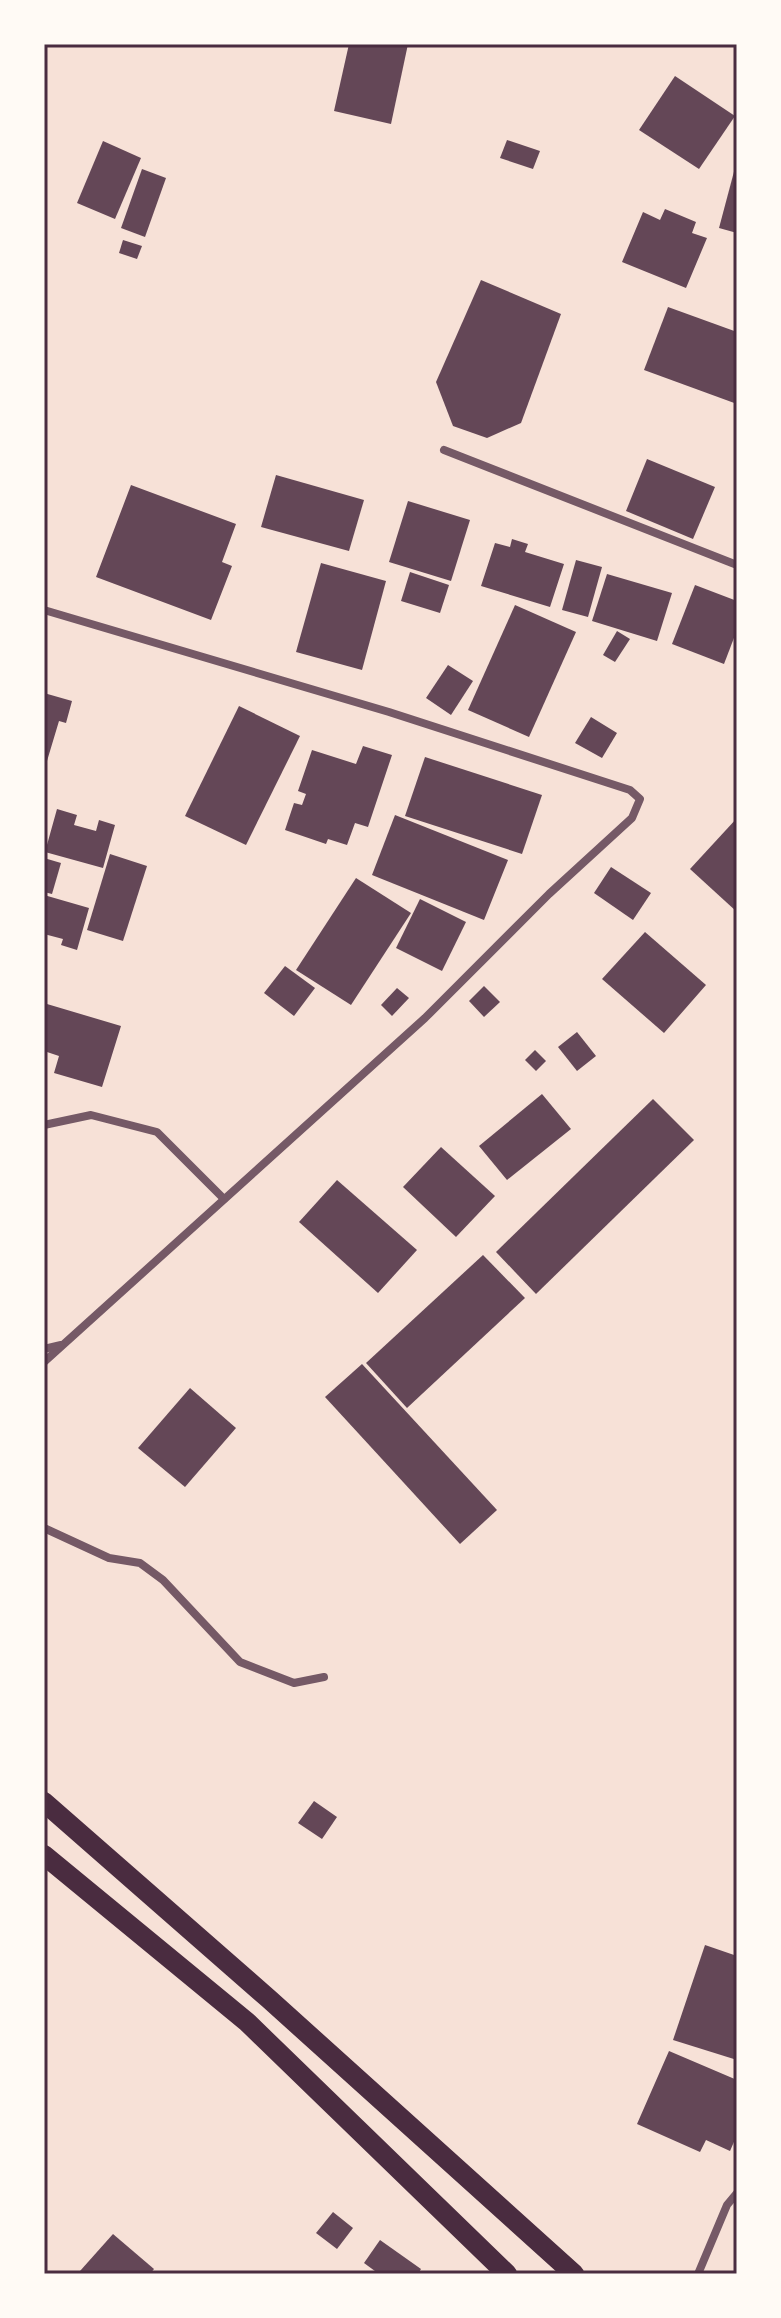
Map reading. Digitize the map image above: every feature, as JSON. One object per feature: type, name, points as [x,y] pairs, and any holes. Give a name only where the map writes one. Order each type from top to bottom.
[{"type":"main road","points":[[44,1802],[269,1999],[574,2274]]},
{"type":"main road","points":[[44,1855],[247,2022],[507,2274]]},
{"type":"street","points":[[444,450],[737,565]]},
{"type":"street","points":[[44,610],[389,712],[630,790],[640,799],[632,818],[549,894],[425,1018],[44,1362]]},
{"type":"street","points":[[44,1125],[91,1115],[157,1132],[224,1199]]},
{"type":"street","points":[[44,1349],[62,1345]]},
{"type":"street","points":[[44,1528],[109,1558],[140,1563],[163,1580],[240,1662],[294,1683],[324,1677]]},
{"type":"street","points":[[698,2274],[727,2205],[737,2193]]},
{"type":"building","points":[[349,44],[408,44],[391,124],[334,111]]},
{"type":"building","points":[[675,76],[735,116],[699,169],[639,130]]},
{"type":"building","points":[[507,140],[540,151],[533,169],[500,158]]},
{"type":"building","points":[[103,141],[141,158],[115,219],[77,203]]},
{"type":"building","points":[[737,164],[737,233],[719,228]]},
{"type":"building","points":[[142,169],[166,178],[145,237],[121,228]]},
{"type":"building","points":[[665,209],[696,222],[692,233],[707,238],[686,288],[622,262],[643,212],[660,220]]},
{"type":"building","points":[[123,240],[142,246],[137,259],[119,253]]},
{"type":"building","points":[[481,280],[561,314],[521,423],[487,438],[453,426],[436,382]]},
{"type":"building","points":[[668,307],[737,332],[737,404],[644,370]]},
{"type":"building","points":[[647,459],[715,487],[693,539],[626,511]]},
{"type":"building","points":[[276,475],[364,500],[349,551],[261,527]]},
{"type":"building","points":[[131,485],[236,524],[222,562],[232,566],[211,620],[96,577]]},
{"type":"building","points":[[408,501],[470,520],[451,581],[389,562]]},
{"type":"building","points":[[512,539],[528,544],[525,552],[564,564],[550,607],[481,586],[495,543],[510,547]]},
{"type":"building","points":[[576,560],[602,567],[588,617],[562,610]]},
{"type":"building","points":[[321,563],[386,581],[362,670],[296,652]]},
{"type":"building","points":[[410,572],[449,585],[440,613],[401,601]]},
{"type":"building","points":[[607,574],[672,593],[657,641],[592,621]]},
{"type":"building","points":[[695,585],[737,601],[737,630],[724,664],[672,644]]},
{"type":"building","points":[[515,605],[576,632],[529,737],[468,710]]},
{"type":"building","points":[[617,631],[630,639],[615,662],[603,655]]},
{"type":"building","points":[[448,665],[473,681],[451,715],[426,698]]},
{"type":"building","points":[[44,693],[72,701],[66,723],[59,721],[47,761],[44,760]]},
{"type":"building","points":[[239,706],[300,736],[246,845],[185,816]]},
{"type":"building","points":[[591,717],[617,733],[602,758],[575,743]]},
{"type":"building","points":[[363,746],[392,755],[368,827],[355,823],[347,845],[328,839],[326,844],[285,830],[294,803],[302,805],[306,794],[298,791],[312,750],[356,764]]},
{"type":"building","points":[[425,757],[542,795],[522,854],[405,816]]},
{"type":"building","points":[[57,809],[77,815],[74,825],[96,831],[99,820],[115,825],[103,868],[45,852]]},
{"type":"building","points":[[395,815],[508,860],[484,920],[372,875]]},
{"type":"building","points":[[737,818],[737,912],[690,869]]},
{"type":"building","points":[[110,854],[147,866],[123,941],[87,930]]},
{"type":"building","points":[[44,858],[61,863],[52,894],[44,892]]},
{"type":"building","points":[[611,867],[651,893],[633,920],[594,893]]},
{"type":"building","points":[[356,878],[411,913],[351,1005],[296,970]]},
{"type":"building","points":[[44,895],[89,908],[77,950],[61,945],[63,939],[44,934]]},
{"type":"building","points":[[420,899],[466,922],[442,971],[396,948]]},
{"type":"building","points":[[645,932],[706,985],[664,1033],[602,979]]},
{"type":"building","points":[[285,966],[315,988],[294,1016],[264,993]]},
{"type":"building","points":[[484,986],[500,1002],[484,1017],[469,1001]]},
{"type":"building","points":[[397,988],[409,998],[392,1016],[381,1005]]},
{"type":"building","points":[[47,1004],[121,1026],[102,1087],[54,1073],[59,1056],[47,1052],[44,1061],[44,1015]]},
{"type":"building","points":[[577,1032],[596,1056],[577,1071],[558,1047]]},
{"type":"building","points":[[535,1050],[546,1061],[536,1071],[525,1060]]},
{"type":"building","points":[[542,1094],[571,1129],[507,1180],[479,1146]]},
{"type":"building","points":[[653,1099],[694,1140],[536,1294],[496,1252]]},
{"type":"building","points":[[441,1147],[495,1196],[456,1237],[403,1187]]},
{"type":"building","points":[[337,1180],[417,1250],[378,1293],[299,1222]]},
{"type":"building","points":[[483,1255],[525,1298],[407,1408],[366,1363]]},
{"type":"building","points":[[362,1364],[497,1510],[460,1544],[325,1397]]},
{"type":"building","points":[[190,1388],[236,1428],[185,1487],[138,1448]]},
{"type":"building","points":[[314,1801],[337,1817],[322,1839],[298,1823]]},
{"type":"building","points":[[705,1945],[737,1956],[737,2060],[673,2040]]},
{"type":"building","points":[[669,2051],[737,2080],[737,2135],[730,2151],[706,2140],[700,2152],[637,2124]]},
{"type":"building","points":[[333,2212],[353,2228],[337,2249],[316,2233]]},
{"type":"building","points":[[113,2234],[154,2269],[150,2274],[83,2274],[80,2271]]},
{"type":"building","points":[[380,2240],[421,2269],[418,2274],[379,2274],[364,2263]]}]
